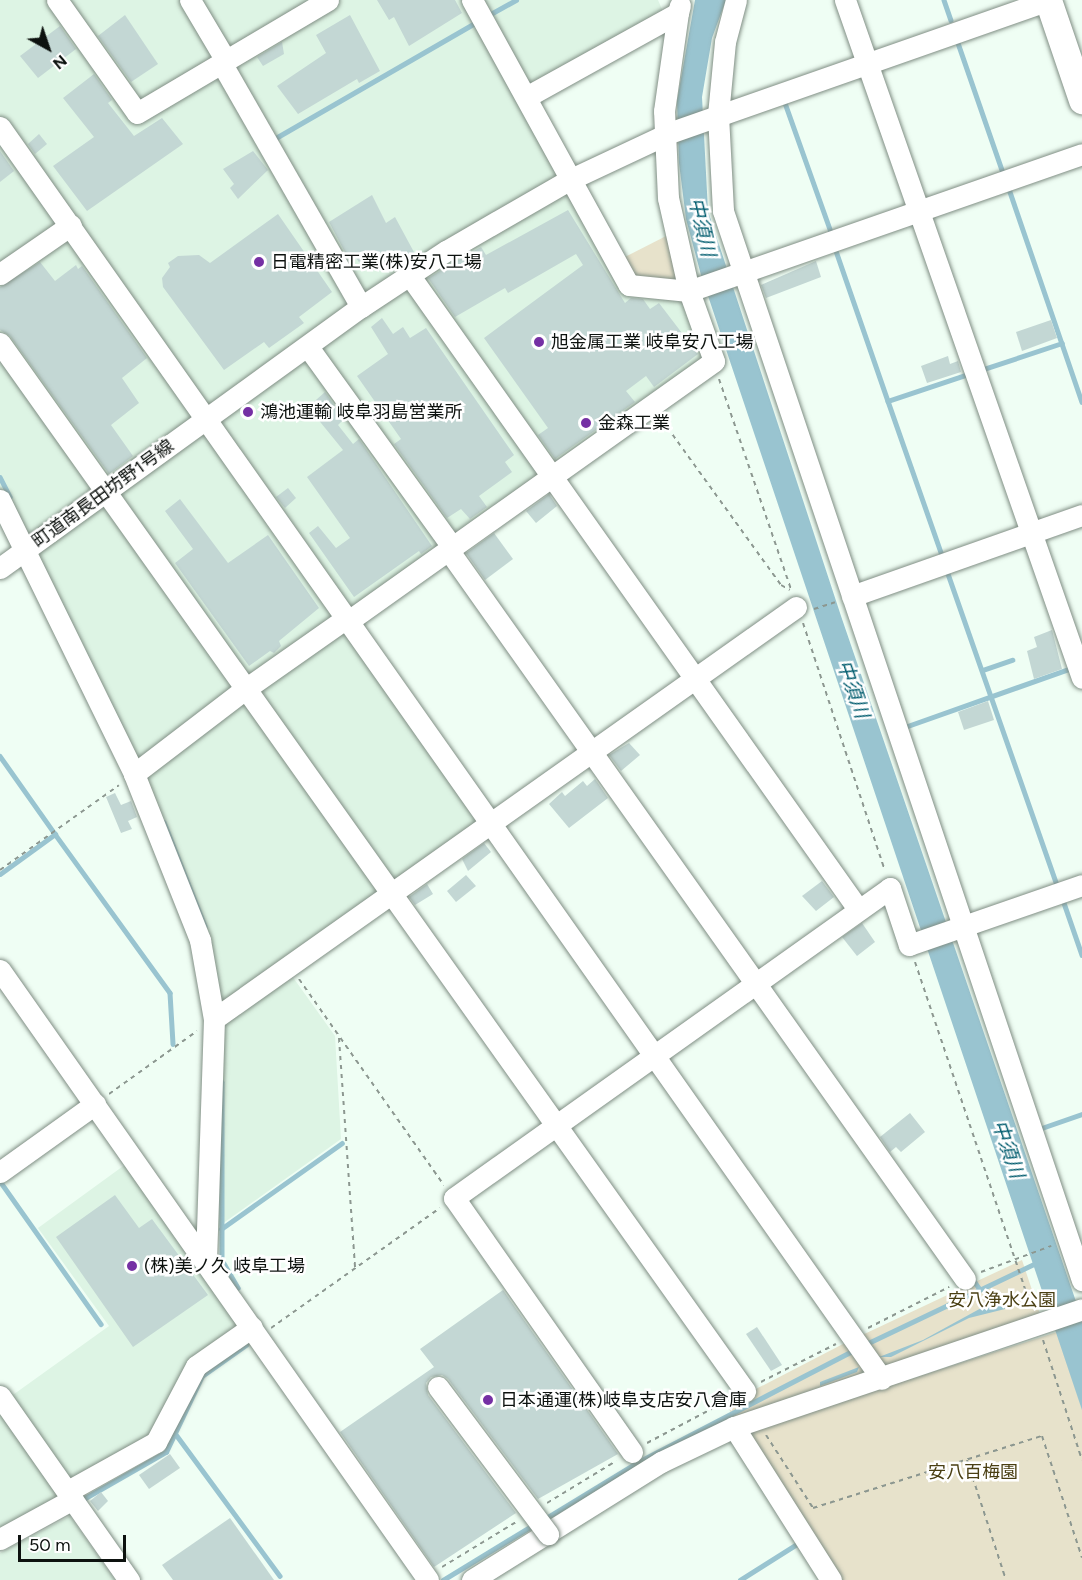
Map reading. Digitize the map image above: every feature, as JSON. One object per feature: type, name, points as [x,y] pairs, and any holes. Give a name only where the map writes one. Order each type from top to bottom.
[{"type":"main road","points":[[1048,0],[1082,100]]},
{"type":"street","points":[[57,0],[136,113],[328,0]]},
{"type":"street","points":[[190,0],[361,308]]},
{"type":"street","points":[[472,0],[528,96],[564,162],[569,180],[629,285],[692,290],[1082,154]]},
{"type":"street","points":[[736,0],[725,42],[715,116],[723,211],[739,274],[957,928],[1082,1280]]},
{"type":"street","points":[[845,0],[1082,678]]},
{"type":"street","name":"町道南長田坊野1号線","points":[[0,568],[361,308],[569,180],[667,134],[1048,0]]},
{"type":"street","points":[[528,96],[680,7]]},
{"type":"street","points":[[134,774],[244,690],[451,550],[653,408],[714,361],[692,290],[668,198],[667,134],[680,7]]},
{"type":"street","points":[[0,127],[207,419],[489,825],[859,1342],[882,1379]]},
{"type":"street","points":[[0,274],[71,225]]},
{"type":"street","points":[[410,276],[858,909]]},
{"type":"street","points":[[0,344],[244,690],[745,1390]]},
{"type":"street","points":[[308,347],[754,984],[966,1279]]},
{"type":"street","points":[[0,500],[134,774],[200,940],[214,1019],[206,1261]]},
{"type":"street","points":[[847,598],[1082,515]]},
{"type":"street","points":[[214,1019],[695,680],[800,603]]},
{"type":"street","points":[[632,1452],[453,1198],[890,888],[914,943],[1082,885]]},
{"type":"street","points":[[0,970],[428,1580]]},
{"type":"street","points":[[0,1172],[95,1104]]},
{"type":"street","points":[[472,1580],[662,1462],[735,1427],[882,1379],[1082,1309]]},
{"type":"street","points":[[0,1539],[156,1442],[196,1366],[255,1331]]},
{"type":"street","points":[[438,1387],[548,1534]]},
{"type":"street","points":[[0,1396],[129,1580]]},
{"type":"street","points":[[735,1427],[831,1580]]},
{"type":"path","points":[[653,408],[781,585],[800,603],[847,598]]},
{"type":"path","points":[[0,870],[134,774]]},
{"type":"path","points":[[914,943],[1082,1460]]},
{"type":"path","points":[[255,1331],[355,1269],[453,1198],[290,966]]},
{"type":"path","points":[[95,1104],[214,1019]]},
{"type":"path","points":[[339,1035],[355,1269]]},
{"type":"path","points":[[859,1342],[966,1279],[1016,1257],[1062,1243]]},
{"type":"path","points":[[756,1420],[813,1508],[1042,1436],[1082,1558]]},
{"type":"path","points":[[967,1460],[1006,1580]]},
{"type":"shaded area","points":[[0,0],[658,0],[664,14],[520,94],[623,290],[685,300],[703,352],[700,363],[336,620],[479,825],[282,962],[335,1036],[341,1139],[215,1229],[219,1023],[136,764],[0,489]]},
{"type":"shaded area","name":"(株)美ノ久 岐阜工場","points":[[126,1164],[235,1315],[237,1327],[149,1437],[78,1478],[67,1479],[10,1397],[109,1326],[38,1228]]},
{"type":"shaded area","points":[[0,1405],[63,1495],[0,1532]]},
{"type":"shaded area","points":[[70,1516],[115,1580],[0,1580],[0,1553]]},
{"type":"green space","points":[[672,233],[684,285],[633,281],[621,259]]},
{"type":"green space","name":"安八浄水公園","points":[[1022,1260],[1041,1317],[734,1420],[727,1404],[843,1344]]},
{"type":"green space","name":"安八百梅園","points":[[1057,1332],[1082,1409],[1082,1580],[837,1580],[749,1441],[752,1430]]},
{"type":"water","name":"中須川","points":[[695,0],[726,0],[712,38],[702,97],[708,211],[841,616],[1082,1319],[1082,1410],[701,275],[686,219],[679,163],[677,101]]},
{"type":"water","points":[[994,1301],[1003,1303],[1005,1309],[969,1318],[891,1357],[879,1357],[923,1340]]},
{"type":"water","points":[[859,1367],[857,1372],[820,1386],[820,1382]]},
{"type":"building","points":[[377,0],[455,0],[462,13],[409,46],[394,17],[389,20]]},
{"type":"building","points":[[125,15],[158,64],[131,82],[98,36]]},
{"type":"building","points":[[350,15],[380,71],[359,83],[357,79],[298,114],[277,86],[326,53],[316,35]]},
{"type":"building","points":[[60,26],[76,49],[38,78],[20,56]]},
{"type":"building","points":[[282,42],[284,54],[263,66],[257,57]]},
{"type":"building","points":[[94,74],[112,100],[108,103],[134,136],[162,118],[183,144],[87,211],[53,166],[94,137],[63,98]]},
{"type":"building","points":[[39,134],[47,144],[35,154],[28,144]]},
{"type":"building","points":[[0,151],[14,171],[0,182]]},
{"type":"building","points":[[253,151],[268,170],[238,199],[230,188],[234,184],[223,169]]},
{"type":"building","points":[[372,195],[386,223],[395,217],[415,254],[396,265],[390,253],[363,268],[354,255],[348,258],[329,222]]},
{"type":"building","points":[[568,210],[625,303],[631,298],[643,299],[650,309],[659,303],[698,354],[654,387],[646,376],[626,391],[635,402],[555,459],[538,435],[548,428],[484,338],[583,265],[576,254],[508,293],[505,288],[455,317],[428,278],[481,247],[486,255]]},
{"type":"building","name":"日電精密工業(株)安八工場","points":[[278,214],[332,292],[299,317],[304,323],[269,348],[264,342],[224,370],[163,287],[162,278],[170,267],[168,263],[178,256],[199,255],[210,263]]},
{"type":"building","points":[[816,261],[821,277],[766,298],[761,285]]},
{"type":"building","points":[[40,262],[55,281],[76,265],[78,269],[82,266],[147,358],[122,378],[139,403],[111,425],[133,456],[109,474],[10,336],[0,330],[0,287]]},
{"type":"building","points":[[382,318],[393,334],[403,327],[410,338],[426,328],[514,455],[505,462],[512,472],[479,496],[487,507],[470,519],[461,509],[447,518],[394,444],[401,439],[357,376],[388,354],[371,327]]},
{"type":"building","points":[[1051,320],[1057,338],[1022,351],[1016,332]]},
{"type":"building","points":[[948,356],[950,364],[958,361],[961,372],[927,383],[921,366]]},
{"type":"building","points":[[325,392],[344,419],[338,425],[353,444],[359,439],[432,546],[421,554],[419,551],[354,597],[309,533],[318,526],[336,548],[350,538],[307,477],[343,450],[308,407]]},
{"type":"building","points":[[288,488],[296,498],[285,508],[276,497]]},
{"type":"building","points":[[549,494],[557,506],[536,523],[526,511]]},
{"type":"building","points":[[180,499],[228,563],[268,535],[319,608],[279,641],[281,646],[274,653],[270,651],[249,666],[175,563],[193,549],[165,511]]},
{"type":"building","points":[[494,533],[513,559],[485,580],[466,553]]},
{"type":"building","points":[[1052,630],[1062,669],[1034,679],[1027,651],[1037,647],[1034,637]]},
{"type":"building","points":[[988,701],[994,720],[964,730],[958,712]]},
{"type":"building","points":[[629,743],[640,755],[621,771],[609,755]]},
{"type":"building","points":[[595,779],[608,798],[569,828],[549,804],[562,792],[565,796],[583,781],[587,786]]},
{"type":"building","points":[[115,793],[121,805],[131,801],[137,817],[128,821],[132,829],[121,833],[106,797]]},
{"type":"building","points":[[484,843],[491,852],[468,871],[462,859]]},
{"type":"building","points":[[466,875],[476,886],[456,902],[447,891]]},
{"type":"building","points":[[822,881],[834,897],[816,911],[802,896]]},
{"type":"building","points":[[427,884],[433,894],[415,905],[409,897]]},
{"type":"building","points":[[862,923],[875,942],[857,956],[842,937]]},
{"type":"building","points":[[910,1113],[925,1132],[901,1152],[896,1147],[890,1152],[880,1137]]},
{"type":"building","name":"(株)美ノ久 岐阜工場","points":[[115,1195],[139,1228],[152,1219],[208,1295],[133,1347],[56,1237]]},
{"type":"building","name":"日本通運(株)岐阜支店安八倉庫","points":[[503,1290],[618,1454],[538,1499],[448,1379],[442,1375],[431,1377],[426,1383],[428,1395],[516,1513],[434,1567],[340,1432],[434,1367],[420,1349]]},
{"type":"building","points":[[757,1327],[782,1365],[771,1371],[746,1334]]},
{"type":"building","points":[[170,1454],[180,1468],[149,1489],[139,1475]]},
{"type":"building","points":[[101,1492],[108,1501],[98,1511],[90,1501]]},
{"type":"building","points":[[230,1518],[274,1580],[173,1580],[162,1565]]},
{"type":"waterway","points":[[487,16],[516,0]]},
{"type":"waterway","points":[[944,0],[951,20]]},
{"type":"waterway","points":[[274,139],[477,22]]},
{"type":"waterway","points":[[957,40],[1004,176]]},
{"type":"waterway","points":[[784,100],[832,235]]},
{"type":"waterway","points":[[1008,186],[1082,402]]},
{"type":"waterway","points":[[835,248],[888,401],[968,374]]},
{"type":"waterway","points":[[981,370],[1062,343]]},
{"type":"waterway","points":[[888,401],[943,558]]},
{"type":"waterway","points":[[0,477],[10,497]]},
{"type":"waterway","points":[[946,568],[1058,887]]},
{"type":"waterway","points":[[983,670],[1012,660]]},
{"type":"waterway","points":[[902,728],[1071,668]]},
{"type":"waterway","points":[[0,756],[55,834]]},
{"type":"waterway","points":[[164,822],[205,926]]},
{"type":"waterway","points":[[0,874],[55,834],[170,993],[173,1044]]},
{"type":"waterway","points":[[1063,900],[1082,955]]},
{"type":"waterway","points":[[222,1082],[222,1260],[238,1288]]},
{"type":"waterway","points":[[1036,1130],[1082,1114]]},
{"type":"waterway","points":[[221,1229],[342,1143]]},
{"type":"waterway","points":[[0,1181],[101,1324]]},
{"type":"waterway","points":[[864,1345],[1038,1262]]},
{"type":"waterway","points":[[972,1278],[979,1288]]},
{"type":"waterway","points":[[80,1501],[166,1452],[202,1376],[246,1345]]},
{"type":"waterway","points":[[543,1520],[638,1462],[854,1350]]},
{"type":"waterway","points":[[175,1433],[280,1576]]},
{"type":"waterway","points":[[443,1580],[533,1525]]},
{"type":"waterway","points":[[740,1580],[797,1544]]},
{"type":"place","name":"日電精密工業(株)安八工場","points":[[259,262]]},
{"type":"place","name":"旭金属工業 岐阜安八工場","points":[[539,342]]},
{"type":"place","name":"鴻池運輸 岐阜羽島営業所","points":[[248,412]]},
{"type":"place","name":"金森工業","points":[[586,423]]},
{"type":"place","name":"(株)美ノ久 岐阜工場","points":[[132,1266]]},
{"type":"place","name":"日本通運(株)岐阜支店安八倉庫","points":[[488,1400]]}]
